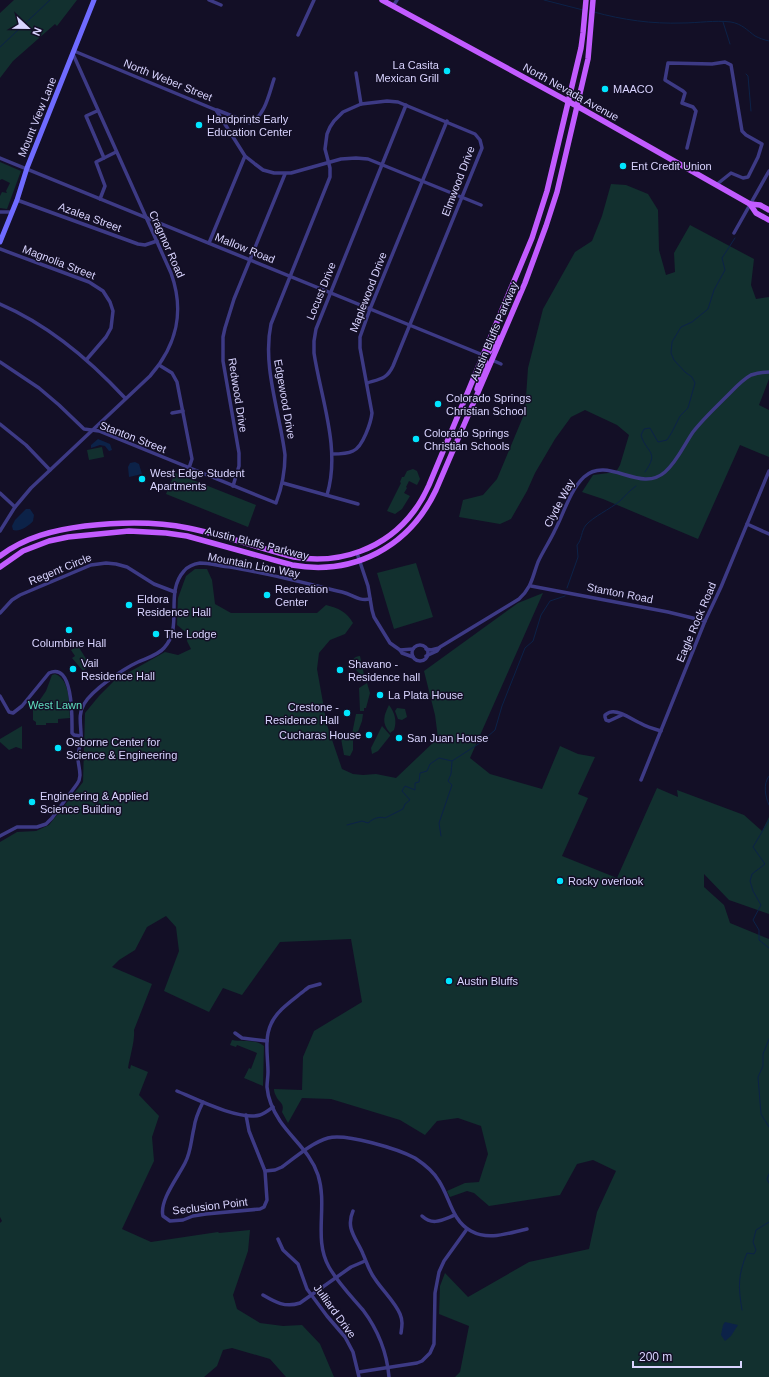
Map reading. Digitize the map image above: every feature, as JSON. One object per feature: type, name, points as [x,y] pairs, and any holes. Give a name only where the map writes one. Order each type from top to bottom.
[{"type":"main road","name":"North Nevada Avenue","points":[[382,0],[750,204],[760,205],[769,210]]},
{"type":"main road","name":"Austin Bluffs Parkway","points":[[0,556],[28,539],[52,531],[102,524],[128,523],[159,524],[189,528],[302,558],[326,559],[356,553],[377,544],[404,524],[418,506],[429,485],[532,238],[548,184],[581,48],[586,0]]},
{"type":"main road","name":"Austin Bluffs Parkway","points":[[0,567],[22,551],[49,541],[76,536],[129,531],[187,536],[301,567],[335,567],[360,561],[382,551],[397,541],[413,526],[423,514],[436,490],[508,324],[546,226],[557,192],[589,54],[593,0]]},
{"type":"main road","name":"North Nevada Avenue","points":[[750,204],[756,213],[769,220]]},
{"type":"main road","points":[[471,409],[486,363],[483,355],[491,350],[508,324]]},
{"type":"street","name":"Mount View Lane","points":[[0,242],[17,200],[27,168],[94,0]]},
{"type":"street","points":[[210,0],[221,5]]},
{"type":"street","points":[[298,35],[314,0]]},
{"type":"street","points":[[393,6],[397,0]]},
{"type":"street","name":"North Weber Street","points":[[74,52],[216,110],[245,156],[263,170],[285,174],[298,172],[341,159],[368,159],[481,205]]},
{"type":"street","name":"Cragmor Road","points":[[0,532],[15,507],[31,488],[150,376],[167,353],[176,329],[178,311],[175,284],[157,241],[145,218],[97,111],[74,52]]},
{"type":"street","points":[[687,148],[696,111],[693,107],[682,103],[685,93],[665,80],[668,63],[712,64],[725,62],[731,65],[742,131],[762,144],[758,157],[748,177],[743,178],[731,173],[716,185]]},
{"type":"street","points":[[356,73],[360,104]]},
{"type":"street","points":[[216,110],[250,123],[256,120],[262,111],[274,79]]},
{"type":"street","name":"Elmwood Drive","points":[[328,163],[325,149],[327,134],[330,127],[343,112],[360,104],[393,101],[406,105],[475,134],[480,140],[481,144],[481,153],[393,366],[388,375],[367,383]]},
{"type":"street","name":"Locust Drive","points":[[327,495],[330,482],[332,454],[315,361],[314,335],[317,323],[406,105]]},
{"type":"street","points":[[97,111],[86,116],[104,158]]},
{"type":"street","name":"Maplewood Drive","points":[[332,454],[357,450],[362,443],[371,421],[372,412],[360,342],[362,331],[447,121]]},
{"type":"street","points":[[100,199],[105,186],[96,162],[116,152]]},
{"type":"street","points":[[209,243],[245,156]]},
{"type":"street","name":"Mallow Road","points":[[0,158],[483,355]]},
{"type":"street","name":"Edgewood Drive","points":[[276,503],[282,483],[285,455],[269,364],[268,345],[271,324],[330,177],[331,173],[328,163]]},
{"type":"street","points":[[734,233],[769,171]]},
{"type":"street","name":"Redwood Drive","points":[[233,486],[238,473],[239,453],[224,372],[223,337],[227,318],[285,174]]},
{"type":"street","name":"Azalea Street","points":[[17,200],[138,244],[145,245],[157,241]]},
{"type":"street","points":[[0,212],[12,212]]},
{"type":"street","name":"Magnolia Street","points":[[0,249],[89,282],[103,291],[110,302],[113,311],[111,328],[106,337],[87,359]]},
{"type":"street","points":[[0,304],[44,327],[66,343],[87,359],[125,398]]},
{"type":"street","points":[[492,360],[501,364]]},
{"type":"street","name":"Stanton Street","points":[[0,362],[43,391],[84,430],[99,431],[276,503]]},
{"type":"street","points":[[159,364],[172,373],[177,382],[192,459],[189,468]]},
{"type":"street","name":"Clyde Way","points":[[400,650],[413,649],[419,645],[431,650],[440,647],[519,598],[531,586],[543,551],[556,528],[571,495],[585,476],[592,472],[602,470],[640,479],[659,476],[672,464],[699,425],[741,383],[752,375],[769,372]]},
{"type":"street","points":[[172,413],[183,411]]},
{"type":"street","points":[[0,424],[17,436],[50,470]]},
{"type":"street","name":"Eagle Rock Road","points":[[641,780],[705,621],[769,471]]},
{"type":"street","points":[[282,483],[358,504]]},
{"type":"street","points":[[0,493],[15,507]]},
{"type":"street","points":[[747,524],[769,534]]},
{"type":"street","points":[[356,553],[368,586],[374,617],[385,636],[392,645],[402,653],[413,657],[413,649]]},
{"type":"street","name":"Regent Circle","points":[[0,613],[8,603],[20,595],[87,567],[101,563],[111,563],[123,566],[154,584],[175,592]]},
{"type":"street","name":"Mountain Lion Way","points":[[0,836],[17,827],[40,826],[52,818],[80,779],[78,760],[81,736],[80,713],[86,700],[120,672],[161,651],[169,642],[173,627],[175,592],[179,578],[185,570],[192,565],[201,563],[254,572],[343,592],[360,600],[370,599]]},
{"type":"street","name":"Stanton Road","points":[[531,586],[668,612],[705,621]]},
{"type":"street","name":"Clyde Way","points":[[413,657],[420,661],[426,656],[437,651],[440,647]]},
{"type":"street","points":[[426,649],[426,656]]},
{"type":"street","points":[[0,696],[9,712],[15,712],[22,706],[49,673],[54,671],[58,672],[66,680],[70,690],[72,733],[74,735],[81,736]]},
{"type":"street","points":[[622,715],[661,731]]},
{"type":"street","points":[[320,984],[309,987],[281,1010],[271,1024],[267,1041],[267,1088],[273,1107],[282,1125],[305,1151],[313,1163],[320,1183],[322,1197],[322,1245],[326,1261],[336,1278],[370,1320],[380,1341],[388,1368],[389,1377]]},
{"type":"street","points":[[235,1033],[242,1038],[267,1041]]},
{"type":"street","points":[[177,1091],[232,1113],[260,1115],[273,1107]]},
{"type":"street","name":"Seclusion Point","points":[[203,1102],[194,1128],[189,1156],[170,1188],[162,1208],[163,1216],[170,1221],[184,1220],[200,1215],[260,1210],[264,1207],[267,1200],[265,1171],[249,1131],[246,1115]]},
{"type":"street","points":[[265,1171],[278,1169],[321,1141],[335,1136],[355,1138],[408,1154],[424,1165],[440,1182],[459,1222],[467,1229],[482,1236],[491,1236],[527,1228]]},
{"type":"street","points":[[352,1211],[350,1228],[374,1279],[400,1314],[402,1324],[401,1333]]},
{"type":"street","points":[[422,1216],[428,1221],[433,1221],[455,1215]]},
{"type":"street","points":[[359,1375],[417,1363],[430,1353],[434,1344],[435,1293],[439,1272],[444,1261],[467,1229]]},
{"type":"street","name":"Julliard Drive","points":[[278,1239],[283,1250],[298,1264],[307,1289],[345,1337],[353,1352],[359,1375]]},
{"type":"street","points":[[262,1295],[280,1304],[290,1306],[300,1303],[351,1267],[365,1261]]},
{"type":"green space","points":[[14,0],[77,0],[57,26],[55,24],[13,61],[0,78],[0,13]]},
{"type":"green space","points":[[0,162],[21,171],[7,209],[0,208],[0,196],[2,192],[7,193],[6,191],[10,183],[2,179],[0,180]]},
{"type":"green space","points":[[611,184],[626,185],[648,194],[658,210],[659,250],[666,275],[675,272],[674,253],[690,225],[754,259],[751,285],[756,299],[769,297],[769,379],[759,405],[769,410],[769,457],[740,445],[698,539],[603,499],[582,492],[593,475],[616,472],[620,465],[629,435],[617,425],[585,410],[571,417],[555,439],[511,519],[500,524],[459,517],[463,500],[483,495],[497,479],[525,412],[528,368],[543,309],[575,252],[592,241],[602,216]]},
{"type":"green space","points":[[102,447],[104,457],[89,460],[87,450]]},
{"type":"green space","points":[[413,469],[417,471],[420,479],[417,485],[409,481],[404,493],[410,496],[402,509],[395,514],[387,511],[401,483],[402,477],[404,477],[407,471]]},
{"type":"green space","points":[[175,473],[256,505],[248,527],[166,494]]},
{"type":"green space","points":[[416,563],[433,617],[394,629],[377,573]]},
{"type":"green space","points":[[195,569],[207,569],[212,580],[215,604],[231,613],[317,613],[326,605],[342,611],[351,619],[353,623],[345,634],[330,640],[319,653],[317,669],[327,725],[342,769],[353,774],[376,774],[396,778],[438,738],[435,715],[424,671],[518,603],[543,593],[470,758],[490,774],[542,789],[560,746],[578,754],[595,757],[578,794],[588,798],[562,856],[617,878],[657,788],[678,797],[677,790],[744,815],[762,831],[769,817],[769,914],[729,900],[704,874],[704,887],[724,905],[730,923],[769,939],[769,1377],[455,1377],[460,1372],[469,1326],[439,1314],[440,1286],[445,1273],[468,1297],[529,1262],[589,1249],[597,1212],[616,1171],[593,1160],[577,1164],[560,1195],[489,1206],[474,1193],[467,1191],[450,1197],[447,1191],[465,1183],[479,1182],[488,1154],[481,1126],[458,1118],[437,1121],[425,1135],[400,1120],[331,1099],[302,1098],[288,1123],[282,1112],[283,1107],[274,1092],[274,1089],[302,1090],[303,1057],[314,1031],[362,1002],[351,939],[280,942],[242,995],[223,988],[209,1012],[164,991],[179,951],[176,927],[166,916],[147,927],[135,950],[119,960],[112,967],[152,984],[134,1030],[128,1068],[130,1069],[131,1065],[148,1072],[139,1095],[159,1116],[152,1137],[154,1161],[122,1229],[151,1242],[218,1232],[250,1230],[248,1251],[233,1295],[237,1309],[260,1323],[283,1326],[302,1325],[320,1344],[334,1377],[286,1377],[270,1359],[232,1348],[223,1350],[217,1366],[204,1377],[0,1377],[0,1223],[2,1221],[0,1217],[0,842],[17,832],[36,831],[49,825],[83,782],[85,713],[99,696],[115,680],[165,652],[178,655],[191,649],[187,641],[188,634],[177,625],[178,598],[186,576]]},
{"type":"green space","points":[[78,646],[90,665],[83,671],[72,658],[75,656],[71,650]]},
{"type":"green space","points":[[360,656],[365,679],[351,665],[352,661],[356,657]]},
{"type":"green space","name":"West Lawn","points":[[55,674],[60,677],[67,687],[70,718],[58,719],[58,723],[36,725],[36,722],[33,720],[33,710],[46,691],[52,675]]},
{"type":"green space","points":[[367,683],[370,693],[366,708],[364,708],[364,711],[360,711],[359,688]]},
{"type":"green space","points":[[389,705],[393,711],[395,720],[394,730],[390,733],[384,722]]},
{"type":"green space","points":[[397,708],[405,709],[407,717],[402,720],[398,719],[395,711]]},
{"type":"green space","points":[[356,714],[363,714],[356,737],[354,738],[352,734]]},
{"type":"green space","points":[[22,726],[22,749],[16,747],[9,750],[0,742],[0,739]]},
{"type":"green space","points":[[382,726],[390,736],[378,751],[372,754],[371,748]]},
{"type":"green space","points":[[342,732],[343,737],[350,737],[353,740],[353,750],[350,756],[344,755],[340,733]]},
{"type":"green space","points":[[232,1040],[257,1042],[264,1046],[263,1086],[244,1078],[249,1068],[251,1069],[257,1053],[237,1045],[236,1047],[230,1045]]},
{"type":"water","points":[[98,439],[110,444],[112,450],[109,451],[105,446],[100,445],[91,448],[91,445]]},
{"type":"water","points":[[135,462],[139,464],[142,474],[129,477],[128,467],[130,463]]},
{"type":"water","points":[[26,509],[30,509],[34,515],[33,521],[24,528],[13,530],[12,526],[15,520]]},
{"type":"water","points":[[725,1322],[738,1325],[731,1336],[725,1341],[721,1335]]},
{"type":"waterway","points":[[0,47],[50,0]]},
{"type":"waterway","points":[[544,0],[583,10]]},
{"type":"waterway","points":[[594,12],[649,22],[731,22],[741,26],[755,36],[769,41]]},
{"type":"waterway","points":[[723,22],[730,44]]},
{"type":"waterway","points":[[746,74],[748,76],[751,111]]},
{"type":"waterway","points":[[645,472],[652,456],[641,435],[644,429],[650,428],[658,442],[667,440],[680,416],[688,408],[695,383],[692,377],[674,360],[671,353],[672,342],[681,327],[692,322],[708,309],[714,290],[725,270],[722,258],[735,238]]},
{"type":"waterway","points":[[567,588],[578,557],[577,545],[580,541],[584,527],[593,519],[620,501],[636,486]]},
{"type":"waterway","points":[[347,825],[362,821],[368,823],[376,818],[385,818],[403,809],[405,804],[410,800],[402,791],[405,786],[415,790],[415,783],[419,782],[420,773],[427,771],[430,764],[439,758],[452,761],[480,743],[495,730],[502,706],[525,648],[533,641],[541,615],[550,601],[565,596]]},
{"type":"waterway","points":[[441,836],[439,823],[452,785],[448,781],[451,774],[452,761]]},
{"type":"waterway","points":[[769,776],[765,790],[769,805]]},
{"type":"waterway","points":[[769,820],[753,847],[765,864],[752,874],[750,881],[753,891],[761,905],[753,920],[759,930],[759,940],[769,948]]},
{"type":"waterway","points":[[769,1039],[763,1054],[763,1066],[758,1077],[761,1114],[769,1127]]},
{"type":"waterway","points":[[769,1174],[767,1179],[769,1183]]},
{"type":"waterway","points":[[742,1310],[739,1287],[740,1274],[747,1253],[754,1254],[756,1250],[753,1242],[756,1230],[769,1222]]},
{"type":"place","name":"La Casita Mexican Grill","points":[[447,71]]},
{"type":"place","name":"MAACO","points":[[605,89]]},
{"type":"place","name":"Handprints Early Education Center","points":[[199,125]]},
{"type":"place","name":"Ent Credit Union","points":[[623,166]]},
{"type":"place","name":"Colorado Springs Christian School","points":[[438,404]]},
{"type":"place","name":"Colorado Springs Christian Schools","points":[[416,439]]},
{"type":"place","name":"West Edge Student Apartments","points":[[142,479]]},
{"type":"place","name":"Recreation Center","points":[[267,595]]},
{"type":"place","name":"Eldora Residence Hall","points":[[129,605]]},
{"type":"place","name":"Columbine Hall","points":[[69,630]]},
{"type":"place","name":"The Lodge","points":[[156,634]]},
{"type":"place","name":"Vail Residence Hall","points":[[73,669]]},
{"type":"place","name":"Shavano - Residence hall","points":[[340,670]]},
{"type":"place","name":"La Plata House","points":[[380,695]]},
{"type":"place","name":"Crestone - Residence Hall","points":[[347,713]]},
{"type":"place","name":"Cucharas House","points":[[369,735]]},
{"type":"place","name":"San Juan House","points":[[399,738]]},
{"type":"place","name":"Osborne Center for Science & Engineering","points":[[58,748]]},
{"type":"place","name":"Engineering & Applied Science Building","points":[[32,802]]},
{"type":"place","name":"Rocky overlook","points":[[560,881]]},
{"type":"place","name":"Austin Bluffs","points":[[449,981]]}]
